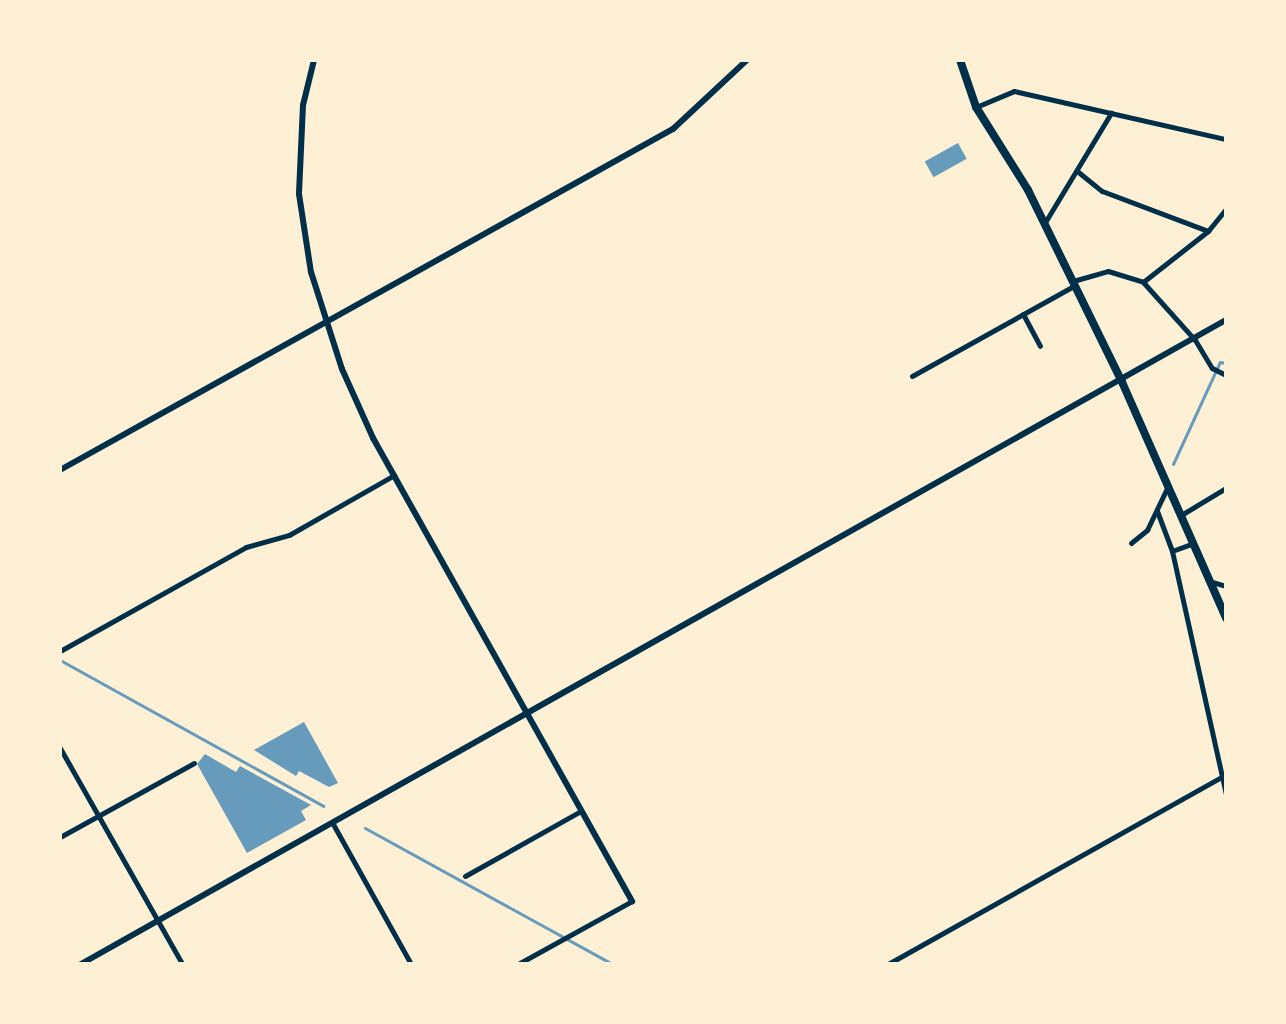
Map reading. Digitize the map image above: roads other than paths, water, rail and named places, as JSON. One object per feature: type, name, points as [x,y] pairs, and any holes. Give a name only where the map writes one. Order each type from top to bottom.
[{"type":"highway","points":[[960,60],[976,107],[1044,224],[1122,382],[1226,618]]},
{"type":"street","points":[[314,60],[303,105],[299,194],[325,322],[356,405],[632,901],[518,964]]},
{"type":"street","points":[[60,470],[673,129],[747,60]]},
{"type":"street","points":[[976,107],[1014,91],[1226,139]]},
{"type":"street","points":[[1044,224],[1111,113]]},
{"type":"street","points":[[1077,171],[1102,191],[1208,231]]},
{"type":"street","points":[[1143,282],[1208,231],[1226,209]]},
{"type":"street","points":[[912,376],[1073,284],[1108,271],[1143,282],[1195,340],[1212,368],[1226,375]]},
{"type":"street","points":[[1023,314],[1040,346]]},
{"type":"street","points":[[81,964],[1122,382],[1226,320]]},
{"type":"street","points":[[60,651],[246,547],[289,535],[394,475]]},
{"type":"street","points":[[1131,543],[1147,530],[1169,485]]},
{"type":"street","points":[[1181,515],[1226,488]]},
{"type":"street","points":[[1157,511],[1172,551],[1226,795]]},
{"type":"street","points":[[1172,551],[1194,543]]},
{"type":"street","points":[[1211,582],[1226,586]]},
{"type":"street","points":[[60,748],[182,964]]},
{"type":"street","points":[[60,837],[194,763]]},
{"type":"street","points":[[888,964],[1221,777]]},
{"type":"street","points":[[465,876],[581,811]]},
{"type":"street","points":[[333,824],[411,964]]},
{"type":"water","points":[[958,143],[967,159],[933,177],[925,161]]},
{"type":"water","points":[[304,722],[338,783],[329,787],[299,771],[296,776],[254,750]]},
{"type":"water","points":[[205,754],[236,772],[240,766],[311,805],[301,811],[306,820],[247,853],[197,764]]},
{"type":"waterway","points":[[1173,464],[1220,362],[1226,363]]},
{"type":"waterway","points":[[60,660],[323,806]]},
{"type":"waterway","points":[[365,828],[612,964]]}]
